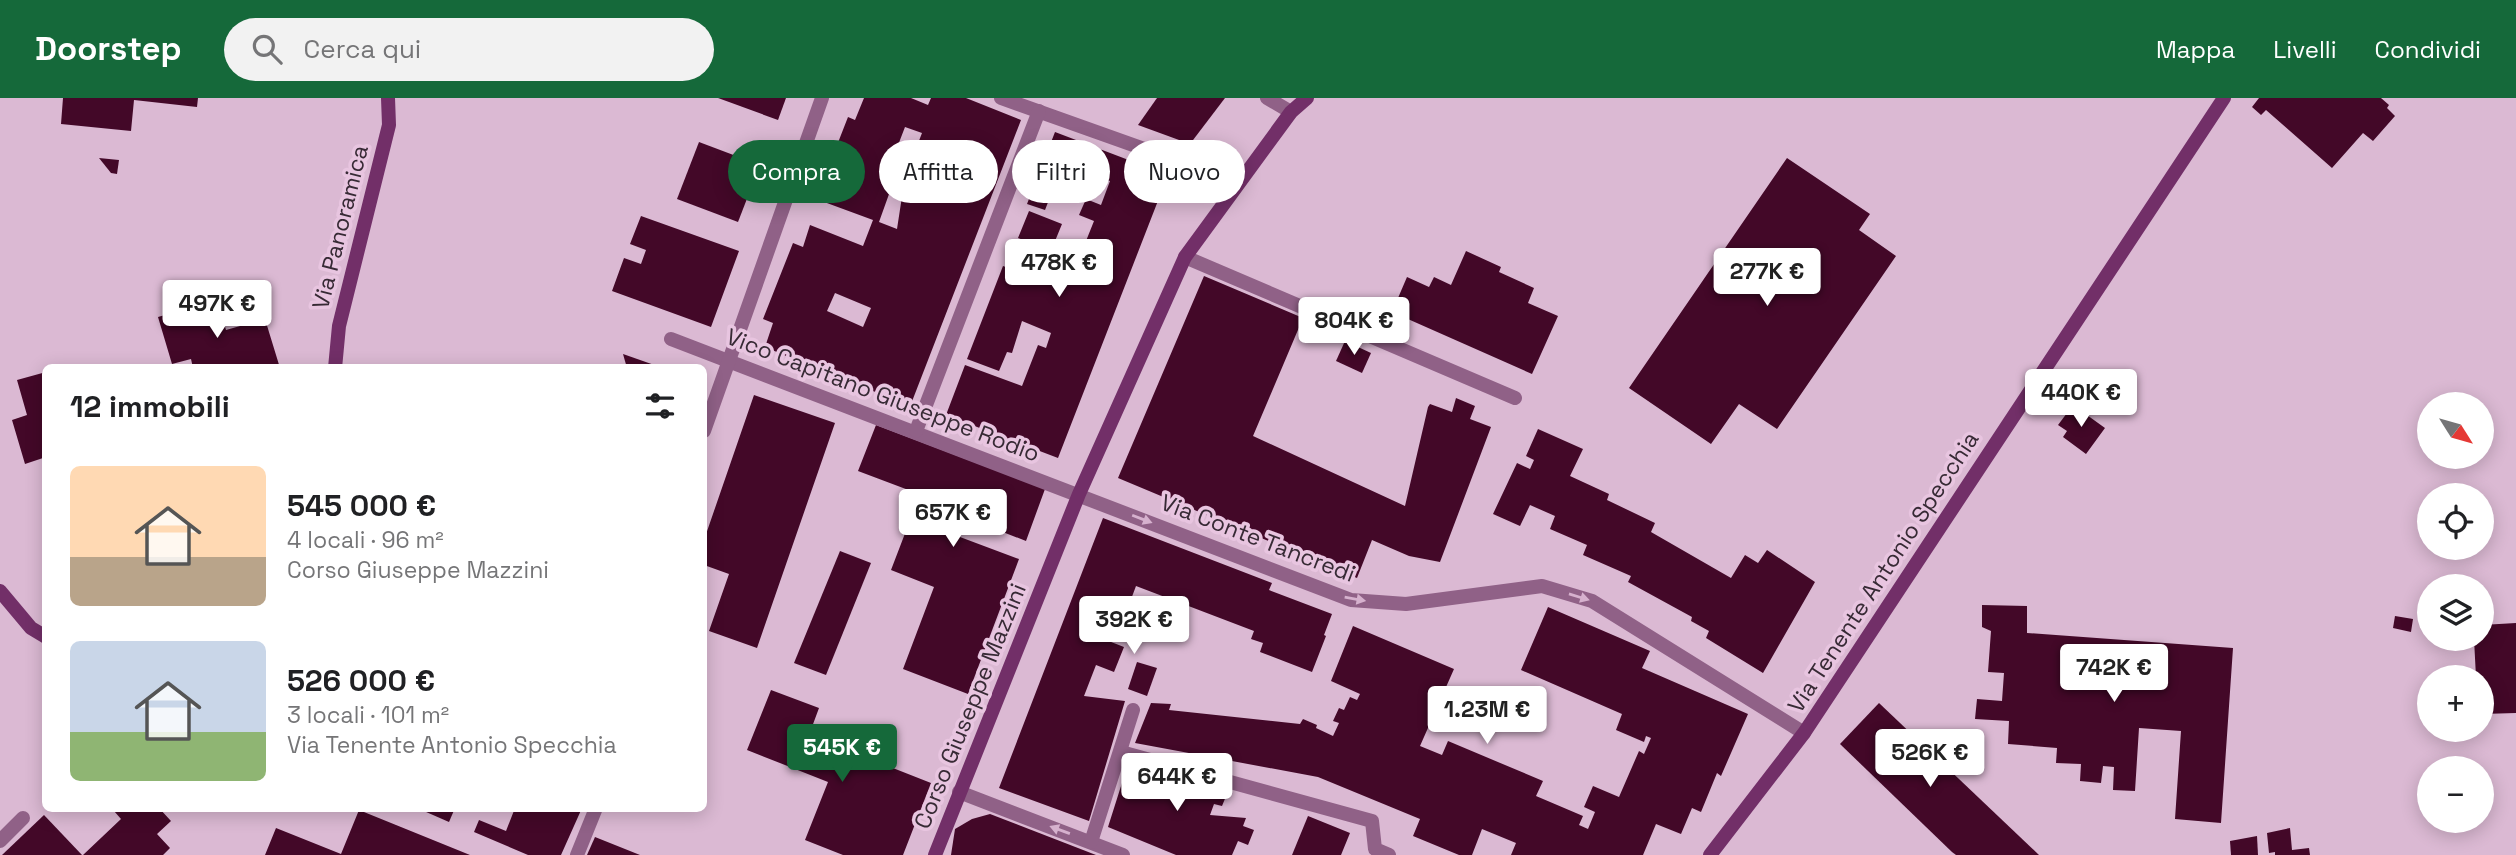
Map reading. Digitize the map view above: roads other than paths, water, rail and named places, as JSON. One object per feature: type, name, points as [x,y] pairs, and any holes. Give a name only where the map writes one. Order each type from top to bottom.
[{"type":"street","name":"Via Panoramica","points":[[335,364],[339,326],[389,125],[388,98]]},
{"type":"street","points":[[707,422],[822,98]]},
{"type":"street","points":[[1001,98],[1124,142]]},
{"type":"street","points":[[1267,98],[1291,112]]},
{"type":"street","name":"Corso Giuseppe Mazzini","points":[[1245,172],[1291,112],[1307,98]]},
{"type":"street","name":"Via Tenente Antonio Specchia","points":[[1710,855],[1804,733],[2224,98]]},
{"type":"street","points":[[916,431],[1039,111]]},
{"type":"street","name":"Corso Giuseppe Mazzini","points":[[935,855],[1079,494],[1185,257],[1223,203]]},
{"type":"street","points":[[1185,257],[1515,398]]},
{"type":"street","name":"Vico Capitano Giuseppe Rodio","points":[[671,339],[1079,494]]},
{"type":"street","name":"Via Conte Tancredi","points":[[1079,494],[1351,600],[1406,604],[1542,586],[1592,601],[1804,733]]},
{"type":"street","points":[[0,591],[31,628],[42,635]]},
{"type":"street","points":[[1091,842],[1133,710]]},
{"type":"street","points":[[1121,752],[1372,821],[1375,849],[1388,855]]},
{"type":"street","points":[[959,792],[1123,855]]},
{"type":"street","points":[[577,855],[594,812]]},
{"type":"street","points":[[0,841],[23,818]]}]
